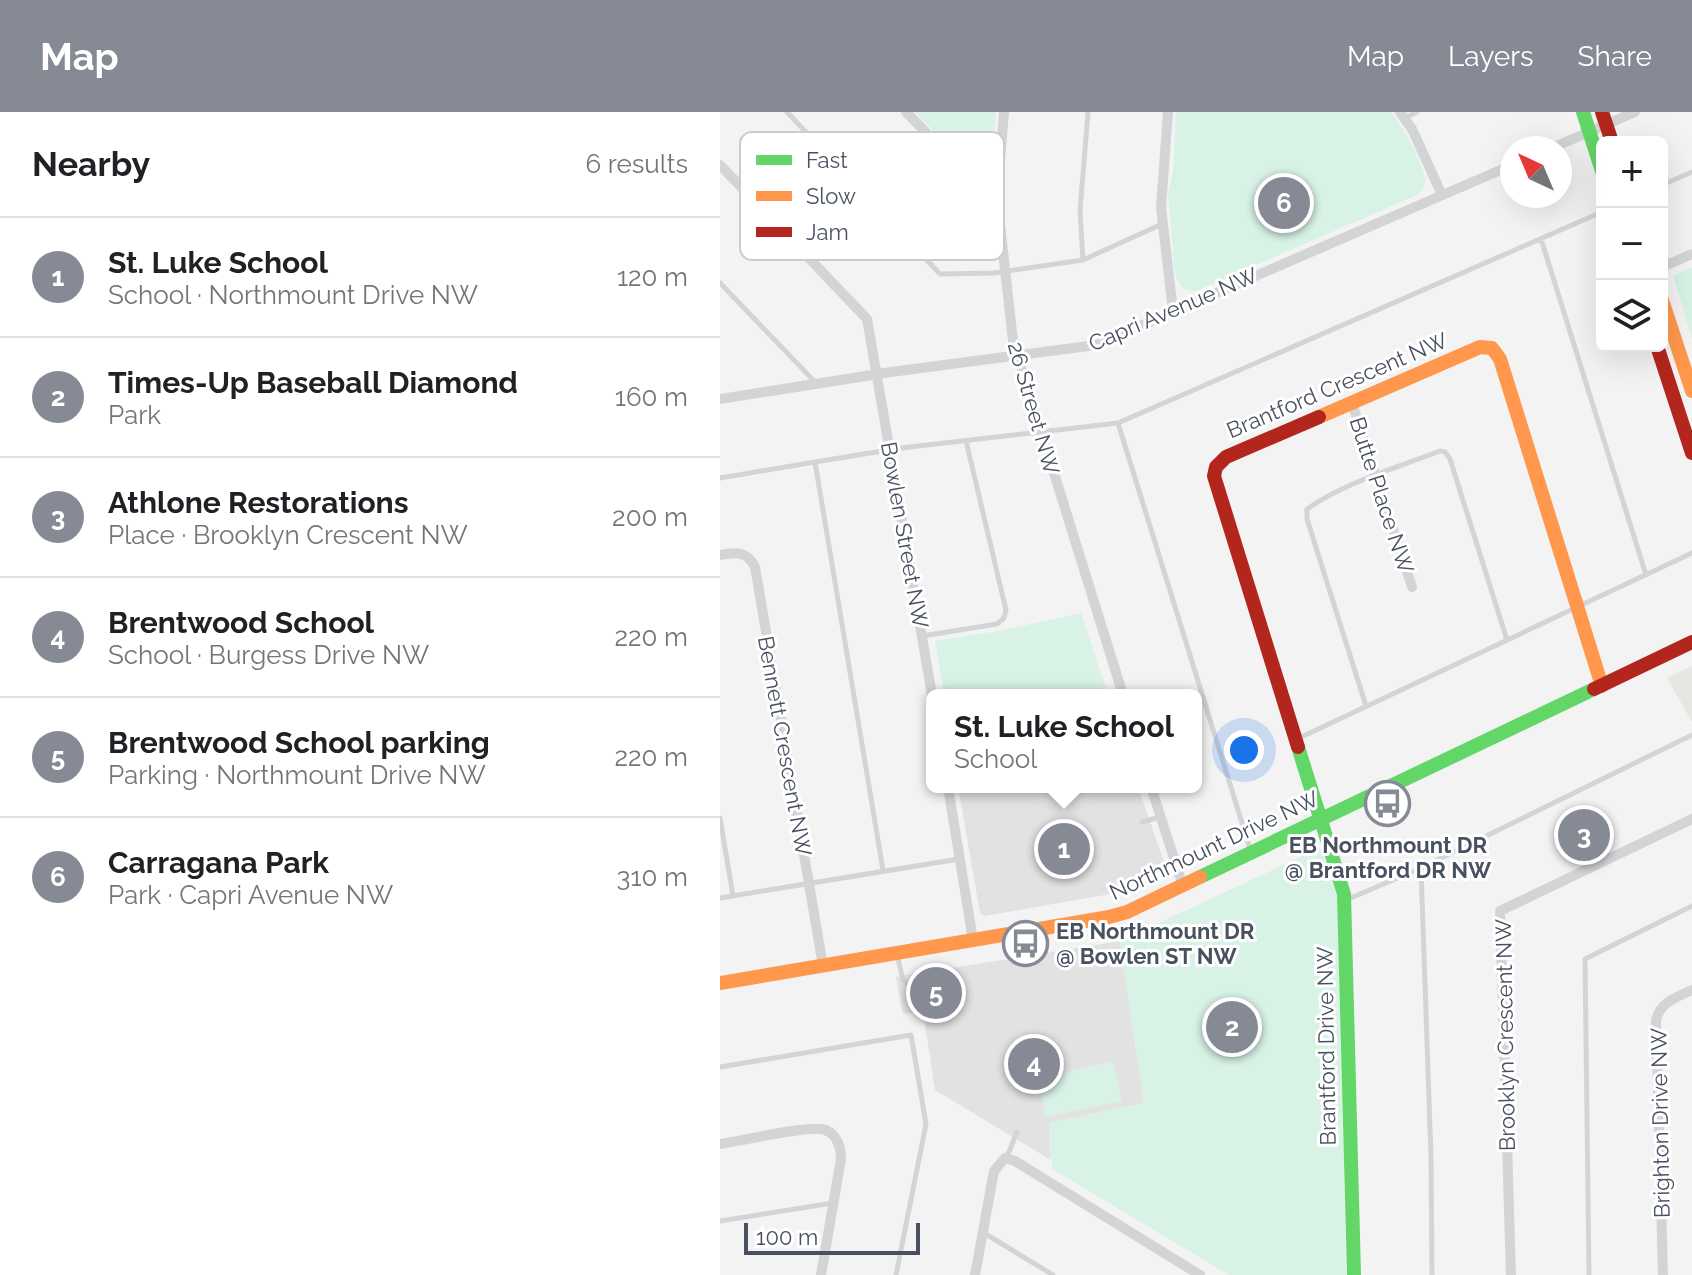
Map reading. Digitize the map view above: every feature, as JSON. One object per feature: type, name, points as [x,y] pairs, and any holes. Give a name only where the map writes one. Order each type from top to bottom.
[{"type":"street","points":[[906,112],[925,132]]},
{"type":"street","name":"26 Street NW","points":[[1002,132],[1004,112]]},
{"type":"street","points":[[1168,112],[1162,192],[1173,311]]},
{"type":"street","points":[[1583,112],[1596,152]]},
{"type":"street","points":[[1572,140],[1590,132],[1604,118],[1635,112]]},
{"type":"street","points":[[1403,115],[1442,195]]},
{"type":"street","name":"Bowlen Street NW","points":[[720,165],[740,186]]},
{"type":"street","name":"Capri Avenue NW","points":[[720,399],[1096,345],[1500,170]]},
{"type":"street","points":[[1668,264],[1692,254]]},
{"type":"street","name":"Bowlen Street NW","points":[[812,260],[863,312],[869,324],[931,689]]},
{"type":"street","name":"26 Street NW","points":[[1004,260],[1013,341],[1121,689]]},
{"type":"street","points":[[1668,318],[1692,391]]},
{"type":"street","name":"Brantford Crescent NW","points":[[1322,819],[1213,472],[1226,457],[1480,347],[1492,348],[1500,359],[1602,686]]},
{"type":"street","points":[[1659,352],[1692,453]]},
{"type":"street","name":"Butte Place NW","points":[[1352,403],[1412,587]]},
{"type":"street","name":"Bennett Crescent NW","points":[[720,555],[740,553],[749,557],[755,567],[823,966]]},
{"type":"street","name":"Northmount Drive NW","points":[[720,983],[1109,917],[1183,886],[1692,642]]},
{"type":"street","points":[[949,793],[973,940]]},
{"type":"street","points":[[1153,793],[1183,886]]},
{"type":"street","name":"Brantford Drive NW","points":[[1322,819],[1345,901],[1354,1275]]},
{"type":"street","name":"Brooklyn Crescent NW","points":[[1511,1275],[1500,911],[1692,819]]},
{"type":"street","name":"Brighton Drive NW","points":[[1663,1275],[1656,1020],[1666,1004],[1692,990]]},
{"type":"street","points":[[720,1144],[812,1129],[830,1132],[838,1141],[841,1148],[821,1275]]},
{"type":"street","points":[[975,1275],[994,1171],[1006,1158],[1200,1275]]},
{"type":"lane","points":[[787,112],[806,132]]},
{"type":"lane","points":[[1083,260],[1080,211],[1088,112]]},
{"type":"lane","points":[[1403,115],[1417,112]]},
{"type":"lane","points":[[1668,182],[1692,172]]},
{"type":"lane","points":[[720,478],[891,450],[1118,423],[1596,215]]},
{"type":"lane","points":[[927,260],[940,274],[1005,271],[1083,260],[1163,224]]},
{"type":"lane","points":[[1541,239],[1646,575]]},
{"type":"lane","points":[[720,283],[816,383]]},
{"type":"lane","points":[[1118,423],[1200,689]]},
{"type":"lane","points":[[922,636],[997,624],[1004,618],[1006,610],[966,441]]},
{"type":"lane","points":[[1366,706],[1307,519],[1307,509],[1315,503],[1375,476],[1440,451],[1445,452],[1450,459],[1507,640]]},
{"type":"lane","points":[[815,462],[883,870]]},
{"type":"lane","points":[[1296,740],[1692,553]]},
{"type":"lane","points":[[1202,695],[1251,853]]},
{"type":"lane","points":[[1345,901],[1421,868],[1692,735]]},
{"type":"lane","points":[[1142,822],[1161,817]]},
{"type":"lane","points":[[720,818],[733,896]]},
{"type":"lane","points":[[720,898],[960,858]]},
{"type":"lane","points":[[1421,868],[1432,1275]]},
{"type":"lane","points":[[1589,1275],[1585,959],[1692,906]]},
{"type":"lane","points":[[897,953],[903,980],[939,1010]]},
{"type":"lane","points":[[720,1067],[911,1035],[926,1124],[896,1275]]},
{"type":"lane","points":[[1006,1158],[1017,1132]]},
{"type":"lane","points":[[720,1221],[833,1203]]},
{"type":"lane","points":[[983,1233],[1053,1275]]},
{"type":"shaded area","points":[[1692,666],[1692,722],[1667,678]]},
{"type":"shaded area","points":[[959,793],[1140,793],[1166,867],[1116,893],[985,916],[980,913]]},
{"type":"shaded area","points":[[1120,941],[1144,1103],[1049,1123],[1051,1160],[935,1090],[923,1011],[903,1014],[896,977]]},
{"type":"green space","points":[[915,112],[996,112],[994,132],[935,132]]},
{"type":"green space","points":[[1176,112],[1391,112],[1420,163],[1424,185],[1417,195],[1196,291],[1184,289],[1175,274],[1168,193],[1173,173]]},
{"type":"green space","points":[[1692,268],[1692,339],[1673,276]]},
{"type":"green space","points":[[1081,613],[1106,689],[943,689],[935,641]]},
{"type":"green space","points":[[1321,849],[1338,899],[1346,1275],[1229,1275],[1052,1169],[1049,1123],[1144,1103],[1120,941]]},
{"type":"green space","points":[[1113,1061],[1122,1101],[1045,1117],[1041,1078]]},
{"type":"traffic: fast","points":[[1583,112],[1596,152]]},
{"type":"traffic: fast","points":[[1200,877],[1594,689]]},
{"type":"traffic: fast","points":[[1298,747],[1344,894],[1354,1275]]},
{"type":"traffic: slow","points":[[1668,318],[1692,391]]},
{"type":"traffic: slow","points":[[1319,417],[1480,347],[1492,348],[1500,359],[1602,686]]},
{"type":"traffic: slow","points":[[720,983],[1109,917],[1127,912],[1200,877]]},
{"type":"traffic: jam","points":[[1602,112],[1610,136]]},
{"type":"traffic: jam","points":[[1659,352],[1692,453]]},
{"type":"traffic: jam","points":[[1298,747],[1214,476],[1216,467],[1226,457],[1319,417]]},
{"type":"traffic: jam","points":[[1594,689],[1692,642]]},
{"type":"place","name":"Carragana Park","points":[[1284,203]]},
{"type":"place","name":"EB Northmount DR @ Brantford DR NW","points":[[1388,804]]},
{"type":"place","name":"Athlone Restorations","points":[[1584,835]]},
{"type":"place","name":"St. Luke School","points":[[1064,849]]},
{"type":"place","name":"EB Northmount DR @ Bowlen ST NW","points":[[1025,944]]},
{"type":"place","name":"Brentwood School parking","points":[[936,993]]},
{"type":"place","name":"Times-Up Baseball Diamond","points":[[1232,1027]]},
{"type":"place","name":"Brentwood School","points":[[1034,1064]]}]
